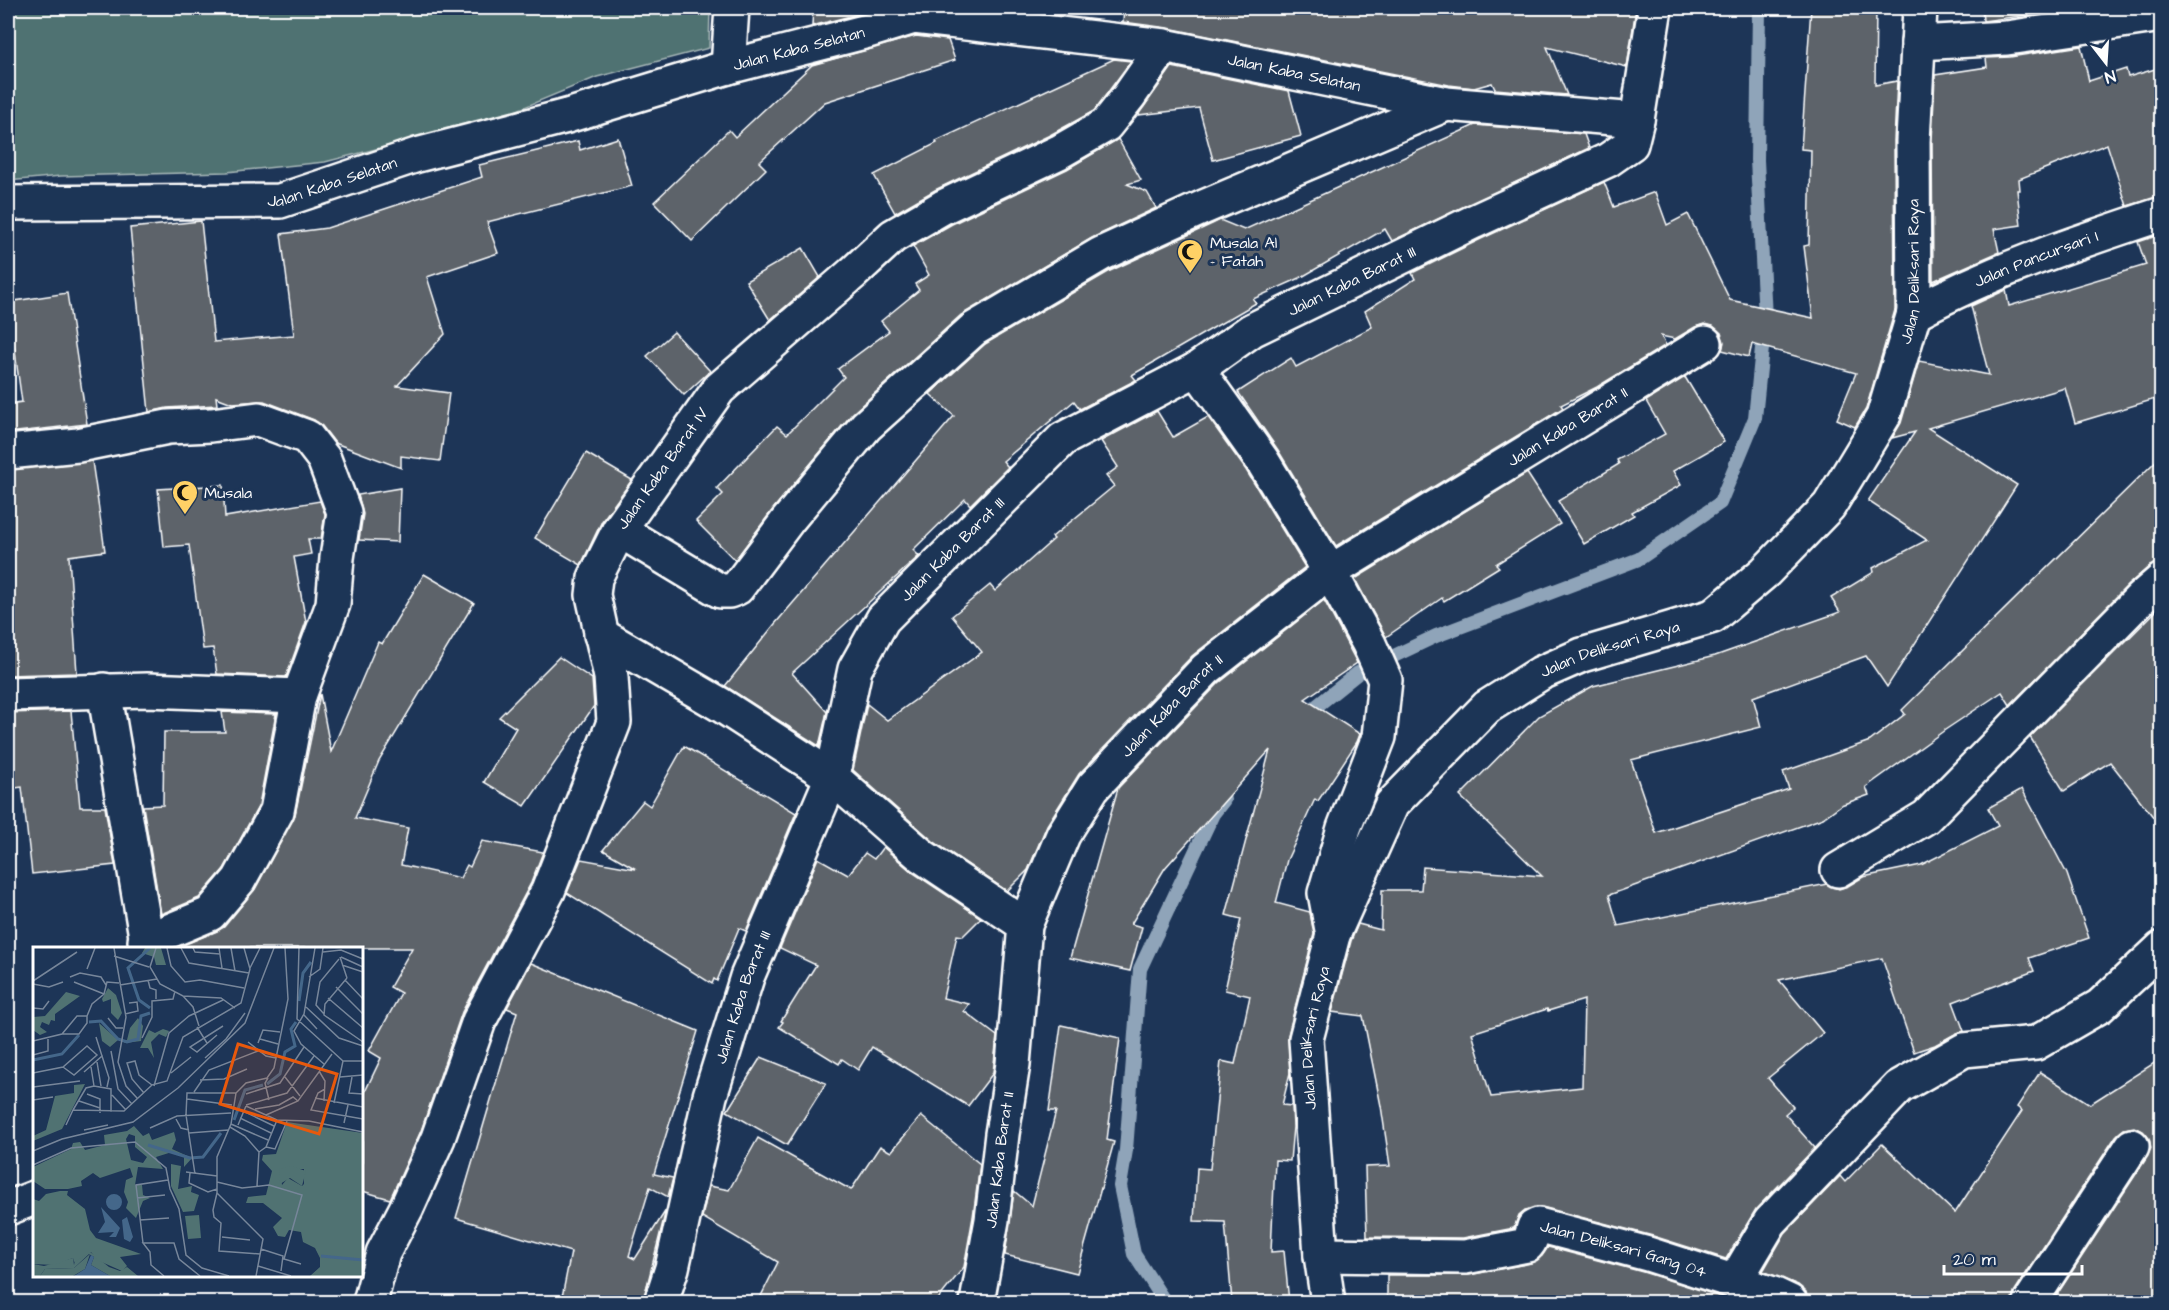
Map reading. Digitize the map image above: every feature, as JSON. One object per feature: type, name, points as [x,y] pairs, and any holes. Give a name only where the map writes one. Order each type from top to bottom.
[{"type":"street","points":[[728,67],[732,8]]},
{"type":"street","name":"Jalan Kaba Barat III","points":[[661,1302],[672,1268],[710,1096],[747,977],[832,777],[855,669],[883,619],[1063,439],[1197,369],[1252,330],[1473,222],[1608,160],[1631,144],[1656,8]]},
{"type":"street","name":"Jalan Deliksari Raya","points":[[1328,1302],[1322,1255],[1306,1039],[1333,935],[1392,804],[1487,707],[1541,673],[1582,655],[1713,616],[1765,572],[1829,506],[1883,417],[1914,313],[1913,141],[1920,8]]},
{"type":"street","name":"Jalan Kaba Selatan","points":[[8,203],[280,201],[417,154],[567,116],[728,67],[868,31],[915,12],[1164,46],[1446,104],[1637,120]]},
{"type":"street","points":[[1918,43],[2007,38],[2162,15]]},
{"type":"street","name":"Jalan Kaba Barat IV","points":[[372,1248],[407,1207],[438,1138],[478,1021],[548,891],[614,722],[611,677],[593,595],[595,578],[619,530],[719,389],[893,236],[943,207],[1059,152],[1106,125],[1164,46]]},
{"type":"street","points":[[619,530],[720,591],[737,588],[788,520],[866,426],[974,328],[1101,254],[1204,207],[1446,104]]},
{"type":"street","name":"Jalan Pancursari I","points":[[1914,313],[1952,292],[2059,248],[2162,214]]},
{"type":"street","name":"Jalan Kaba Barat II","points":[[977,1302],[992,1220],[1013,1064],[1025,925],[1063,835],[1093,787],[1206,669],[1330,572],[1705,343]]},
{"type":"street","points":[[1197,369],[1263,460],[1330,572],[1369,644],[1385,680],[1379,737],[1344,828],[1325,893],[1333,935]]},
{"type":"street","points":[[8,452],[78,445],[168,427],[211,425],[258,419],[307,437],[324,459],[344,512],[333,604],[299,696],[277,811],[239,880],[210,914],[146,945],[104,690]]},
{"type":"street","points":[[1838,870],[1926,817],[2140,599],[2162,580]]},
{"type":"street","points":[[601,635],[721,705],[832,777],[922,856],[1025,925]]},
{"type":"street","points":[[8,694],[104,690],[299,696]]},
{"type":"street","points":[[1735,1281],[1770,1222],[1899,1087],[1964,1050],[2036,1044],[2100,1006],[2162,948]]},
{"type":"street","points":[[2030,1302],[2133,1146]]},
{"type":"street","points":[[8,1208],[33,1198]]},
{"type":"street","name":"Jalan Deliksari Gang 04","points":[[1322,1255],[1465,1257],[1527,1245],[1534,1227],[1538,1225],[1648,1254],[1735,1281],[1790,1302]]},
{"type":"street","points":[[370,1302],[372,1248]]},
{"type":"green space","points":[[8,8],[710,8],[709,48],[597,77],[498,118],[325,162],[227,172],[61,176],[8,181]]},
{"type":"building","points":[[813,8],[881,8],[812,26]]},
{"type":"building","points":[[1124,8],[1636,8],[1627,67],[1547,47],[1567,95],[1495,89],[1492,83],[1474,88],[1449,85],[1168,28],[1123,22]]},
{"type":"building","points":[[1811,8],[1876,8],[1875,85],[1897,81],[1894,141],[1895,310],[1866,409],[1855,427],[1837,419],[1856,373],[1752,344],[1749,357],[1722,350],[1724,342],[1721,333],[1713,326],[1704,324],[1675,339],[1661,336],[1666,345],[1597,387],[1561,405],[1563,408],[1336,546],[1278,450],[1238,392],[1291,358],[1296,367],[1372,327],[1365,311],[1415,279],[1412,273],[1481,239],[1604,182],[1614,207],[1655,192],[1667,225],[1688,214],[1730,300],[1813,318],[1804,246],[1809,245],[1811,150],[1801,149]]},
{"type":"building","points":[[1982,8],[2073,8],[2073,9],[1983,21]]},
{"type":"building","points":[[916,36],[948,40],[955,60],[825,102],[759,162],[766,169],[692,241],[654,202],[729,130],[735,137],[812,65]]},
{"type":"building","points":[[2081,46],[2089,81],[2126,69],[2128,77],[2162,67],[2162,196],[2127,206],[2107,144],[2019,179],[2020,190],[2017,190],[2021,225],[1994,229],[1999,252],[1933,281],[1932,141],[1935,75],[1987,67],[1986,58],[2010,57]]},
{"type":"building","points":[[1114,59],[1131,61],[1094,111],[1050,135],[935,190],[895,213],[874,175],[937,143],[936,141]]},
{"type":"building","points":[[1172,67],[1289,91],[1301,136],[1213,160],[1199,108],[1138,115]]},
{"type":"building","points":[[1475,125],[1584,134],[1589,148],[1392,241],[1385,229],[1300,278],[1253,299],[1256,303],[1132,375],[1136,380],[1080,409],[1074,401],[1003,461],[1008,467],[970,505],[965,499],[913,550],[919,556],[792,673],[827,712],[819,746],[725,686],[774,625],[954,416],[930,394],[985,344],[1110,271],[1220,220],[1244,230]]},
{"type":"building","points":[[618,138],[632,186],[487,222],[498,253],[427,277],[445,334],[397,386],[449,393],[440,461],[401,456],[401,468],[335,443],[322,426],[314,420],[264,401],[232,403],[216,397],[217,405],[167,408],[149,412],[130,228],[201,221],[214,342],[294,335],[281,234],[327,228],[482,177],[479,165],[578,141],[580,150]]},
{"type":"building","points":[[1118,139],[1141,180],[1127,184],[1147,192],[1156,208],[1092,238],[961,315],[852,414],[774,508],[735,560],[696,521],[723,494],[717,488],[777,426],[787,434],[844,377],[838,369],[889,331],[881,321],[919,290],[915,284],[929,275],[913,246],[952,224],[1067,169]]},
{"type":"building","points":[[2162,234],[2162,397],[2075,423],[2065,388],[1928,428],[2017,485],[1887,687],[1866,656],[1753,697],[1761,727],[1631,760],[1656,833],[1789,789],[1783,772],[1870,741],[1905,714],[1902,710],[2162,455],[2162,562],[2150,566],[2127,586],[2010,705],[2002,692],[1866,787],[1869,795],[1841,805],[1823,818],[1609,895],[1618,926],[1827,884],[1839,889],[1863,877],[1921,865],[1998,826],[1988,808],[2022,789],[2067,874],[2089,938],[2029,958],[2034,971],[1953,1002],[1964,1031],[1914,1052],[1882,958],[1779,980],[1823,1033],[1768,1078],[1793,1107],[1785,1114],[1815,1148],[1756,1209],[1726,1259],[1653,1236],[1542,1207],[1525,1210],[1519,1215],[1514,1228],[1463,1238],[1367,1237],[1365,1167],[1390,1166],[1381,1106],[1363,1016],[1332,1012],[1351,941],[1358,924],[1381,930],[1382,890],[1421,890],[1423,867],[1542,876],[1460,796],[1539,716],[1593,686],[1715,656],[1840,612],[1831,598],[1874,572],[1873,568],[1927,540],[1868,501],[1915,432],[1892,438],[1901,423],[1919,361],[1989,375],[1971,306],[2006,290],[2009,306],[2146,265],[2138,242]],"holes":[[[1584,1000],[1582,1087],[1491,1097],[1472,1033],[1547,1009],[1548,1011]]]},
{"type":"building","points":[[803,248],[820,277],[770,320],[746,281]]},
{"type":"building","points":[[67,293],[87,424],[8,433],[8,404],[22,402],[8,302]]},
{"type":"building","points":[[674,332],[710,371],[684,395],[647,356]]},
{"type":"building","points":[[1685,377],[1724,442],[1673,471],[1681,485],[1632,512],[1634,515],[1584,544],[1558,501],[1619,464],[1617,460],[1665,434],[1646,401]]},
{"type":"building","points":[[1157,411],[1173,437],[1208,417],[1246,470],[1305,567],[1192,656],[1079,774],[1047,825],[1028,870],[1007,891],[933,841],[853,770],[867,704],[887,720],[982,652],[952,616],[990,585],[995,591],[1054,539],[1052,537],[1114,486],[1106,476],[1118,467],[1101,441]]},
{"type":"building","points":[[586,453],[632,480],[602,521],[581,565],[535,538]]},
{"type":"building","points":[[92,461],[105,551],[69,556],[77,673],[8,675],[8,470]]},
{"type":"building","points":[[1527,473],[1560,524],[1496,564],[1499,567],[1444,601],[1442,598],[1386,637],[1355,579]]},
{"type":"building","points":[[223,485],[225,517],[320,501],[325,514],[321,539],[308,539],[311,554],[294,557],[306,622],[286,677],[217,674],[213,648],[203,649],[189,545],[164,547],[158,489]]},
{"type":"building","points":[[400,488],[398,542],[359,540],[363,514],[358,495]]},
{"type":"building","points":[[424,574],[474,603],[379,761],[355,818],[408,828],[401,865],[460,878],[467,865],[470,867],[482,841],[543,852],[531,883],[462,1012],[421,1131],[390,1199],[363,1191],[363,1096],[381,1058],[369,1051],[401,993],[390,987],[412,948],[178,947],[224,927],[255,889],[295,815],[320,694],[331,752],[378,642],[382,644]]},
{"type":"building","points":[[1324,600],[1357,663],[1305,699],[1360,734],[1318,801],[1315,799],[1287,860],[1276,903],[1310,912],[1314,934],[1288,1035],[1290,1073],[1282,1105],[1292,1106],[1290,1161],[1275,1160],[1271,1252],[1284,1251],[1289,1302],[1232,1302],[1225,1222],[1194,1221],[1197,1168],[1210,1169],[1221,1061],[1235,1064],[1250,996],[1225,990],[1241,919],[1226,915],[1270,750],[1165,868],[1131,924],[1142,927],[1130,971],[1070,958],[1118,788],[1219,683]]},
{"type":"building","points":[[2162,605],[2162,828],[2110,762],[2064,791],[2030,737]]},
{"type":"building","points":[[559,657],[592,679],[594,706],[525,806],[484,782],[516,728],[499,717]]},
{"type":"building","points":[[71,711],[80,807],[105,807],[115,865],[32,874],[22,787],[8,789],[8,713]]},
{"type":"building","points":[[222,712],[276,714],[259,805],[224,869],[199,898],[161,914],[143,806],[163,805],[164,732],[225,732]]},
{"type":"building","points":[[684,746],[796,813],[746,931],[739,928],[717,981],[714,979],[712,984],[567,893],[581,859],[636,869],[603,850],[643,801],[650,806]]},
{"type":"building","points":[[883,847],[912,872],[981,918],[963,936],[957,935],[943,998],[969,1004],[964,1011],[997,1036],[993,1073],[968,1106],[872,1047],[858,1070],[842,1059],[839,1064],[779,1027],[816,965],[780,948],[818,858],[848,875],[865,853],[874,859]]},
{"type":"building","points":[[531,963],[698,1031],[654,1174],[673,1178],[668,1197],[650,1187],[629,1256],[635,1259],[666,1210],[643,1302],[561,1302],[571,1252],[456,1218],[517,1012],[507,1008]]},
{"type":"building","points":[[1061,1025],[1120,1038],[1107,1140],[1114,1142],[1077,1273],[1005,1255],[1014,1191],[1032,1206],[1056,1111],[1049,1111]]},
{"type":"building","points":[[761,1057],[826,1083],[787,1145],[727,1111]]},
{"type":"building","points":[[2162,1058],[2162,1302],[2052,1302],[2148,1156],[2151,1148],[2149,1138],[2143,1131],[2134,1127],[2124,1129],[2116,1136],[2014,1292],[2012,1302],[1808,1302],[1806,1292],[1798,1285],[1763,1271],[1785,1233],[1840,1176],[1845,1182],[1882,1144],[1955,1213],[2022,1111],[2017,1107],[2040,1072],[2090,1104]]},
{"type":"building","points":[[921,1116],[980,1164],[964,1267],[936,1302],[758,1302],[778,1262],[702,1217],[709,1186],[729,1190],[758,1138],[851,1190],[880,1146],[891,1152]]},
{"type":"building","points":[[1548,1247],[1643,1272],[1738,1302],[1387,1302],[1387,1275],[1469,1275],[1531,1263],[1542,1256]]},
{"type":"waterway","points":[[1303,717],[1358,673],[1436,636],[1639,559],[1720,503],[1755,418],[1765,318],[1757,160],[1759,8]]},
{"type":"waterway","points":[[1165,1302],[1134,1254],[1120,1186],[1126,1150],[1140,969],[1213,814],[1224,800]]},
{"type":"place","name":"Musala Al - Fatah","points":[[1190,275]]},
{"type":"place","name":"Musala","points":[[185,516]]}]
